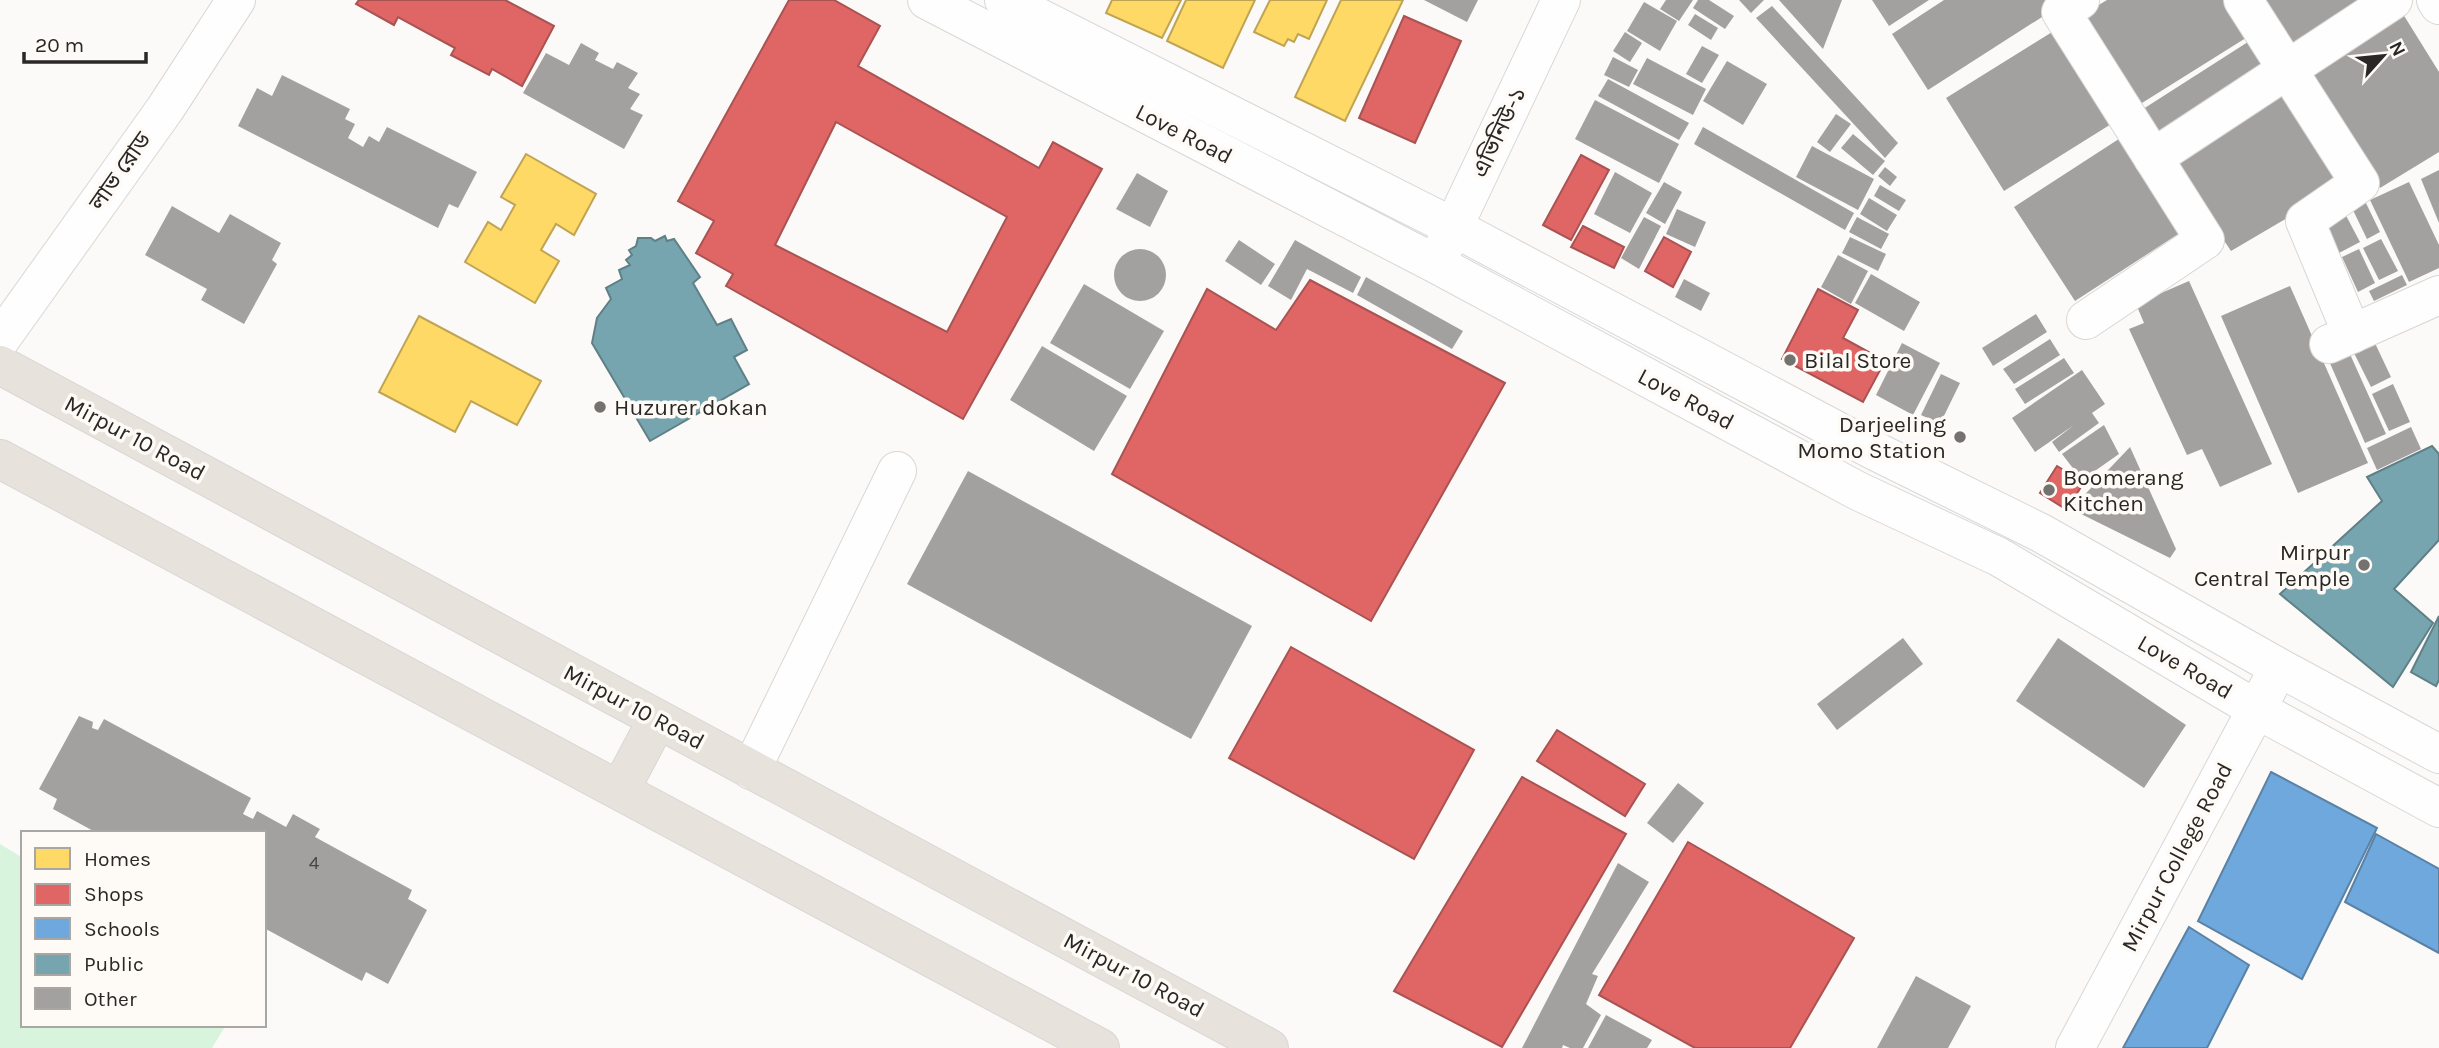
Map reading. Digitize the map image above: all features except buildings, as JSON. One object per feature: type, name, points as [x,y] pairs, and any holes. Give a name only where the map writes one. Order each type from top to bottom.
[{"type":"main road","name":"Mirpur 10 Road","points":[[0,365],[1269,1048]]},
{"type":"main road","points":[[0,459],[1100,1048]]},
{"type":"main road","points":[[620,790],[657,719]]},
{"type":"street","name":"লাভ রোড","points":[[0,340],[165,109],[236,0]]},
{"type":"street","name":"Love Road","points":[[927,0],[1436,264],[1858,491],[1999,557],[2256,709],[2439,808]]},
{"type":"street","name":"Love Road","points":[[1004,0],[1453,227],[1875,452],[2041,533],[2439,754]]},
{"type":"street","name":"এভিনিউ-১","points":[[1436,264],[1562,0]]},
{"type":"street","points":[[2243,0],[2360,183],[2305,221],[2340,339],[2439,295]]},
{"type":"street","points":[[2153,158],[2393,0]]},
{"type":"street","points":[[2436,0],[2439,5]]},
{"type":"street","points":[[2071,6],[2153,158],[2205,240],[2085,320]]},
{"type":"street","points":[[751,770],[897,471]]},
{"type":"street","name":"Mirpur College Road","points":[[2075,1048],[2278,667]]},
{"type":"green space","points":[[0,844],[21,857],[21,1027],[225,1027],[212,1048],[0,1048]]},
{"type":"place","name":"Bilal Store","points":[[1790,360]]},
{"type":"place","name":"Huzurer dokan","points":[[600,407]]},
{"type":"place","name":"Darjeeling Momo Station","points":[[1960,437]]},
{"type":"place","name":"Boomerang Kitchen","points":[[2049,490]]},
{"type":"place","name":"Mirpur Central Temple","points":[[2364,565]]}]
